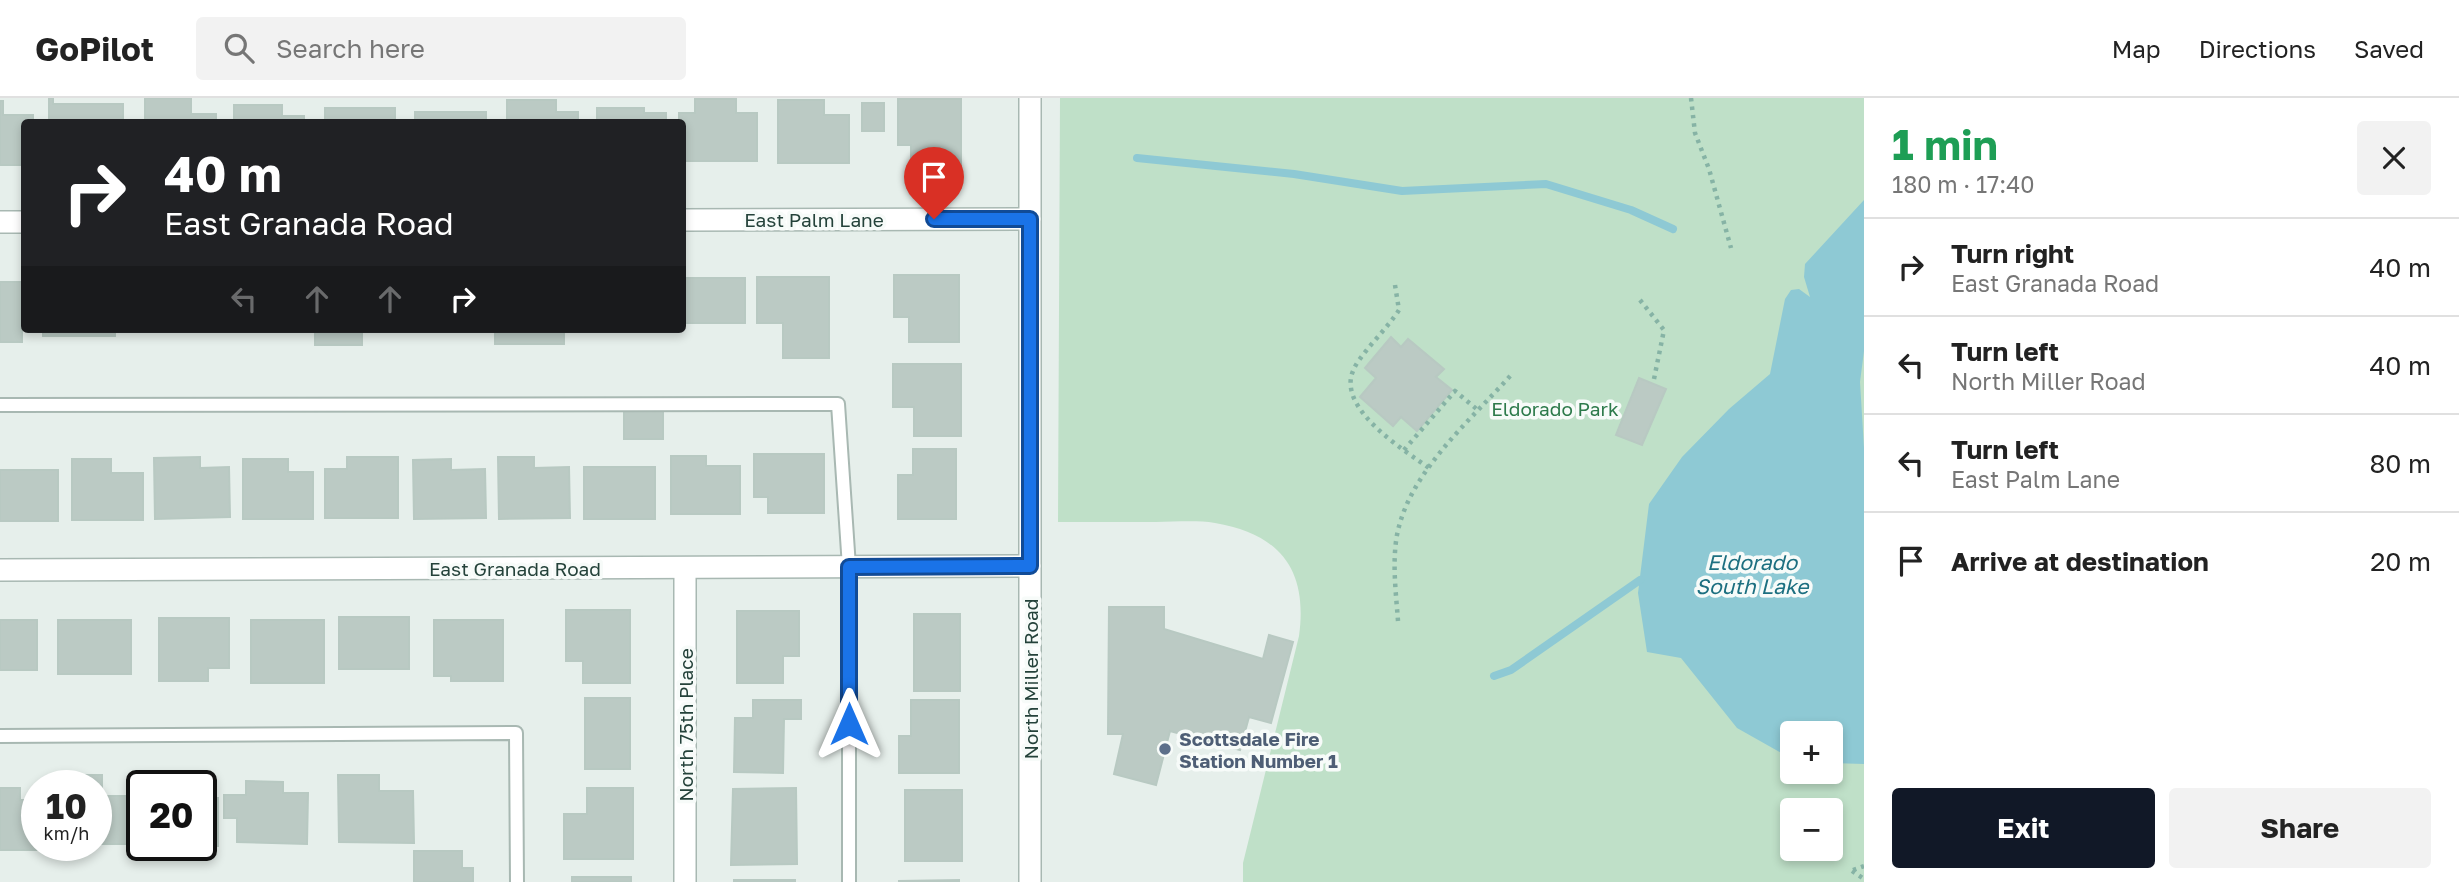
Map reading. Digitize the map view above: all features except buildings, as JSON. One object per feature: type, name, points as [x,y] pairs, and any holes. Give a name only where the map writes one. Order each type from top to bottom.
[{"type":"street","name":"North Miller Road","points":[[1030,98],[1030,882]]},
{"type":"street","name":"East Palm Lane","points":[[686,220],[1030,219]]},
{"type":"street","points":[[0,222],[21,222]]},
{"type":"street","name":"East Granada Road","points":[[0,570],[1030,566]]},
{"type":"street","name":"North 75th Place","points":[[685,568],[685,882]]},
{"type":"lane","points":[[0,405],[838,404],[849,567],[849,882]]},
{"type":"lane","points":[[0,736],[516,733],[517,882]]},
{"type":"path","points":[[1691,98],[1695,133],[1713,182],[1731,248]]},
{"type":"path","points":[[1395,285],[1399,310],[1352,371],[1352,387],[1359,410],[1429,468]]},
{"type":"path","points":[[1640,300],[1664,330],[1653,384]]},
{"type":"path","points":[[1398,621],[1398,534],[1408,504],[1429,468],[1511,375]]},
{"type":"path","points":[[1405,450],[1455,391],[1479,411]]},
{"type":"path","points":[[1864,866],[1852,871],[1864,879]]},
{"type":"green space","name":"Eldorado Park","points":[[1060,98],[1864,98],[1864,882],[1243,882],[1243,863],[1299,636],[1299,592],[1285,559],[1273,546],[1238,528],[1193,521],[1058,522]]},
{"type":"water","name":"Eldorado South Lake","points":[[1864,200],[1864,351],[1860,382],[1864,448],[1864,764],[1843,763],[1843,721],[1780,721],[1780,752],[1737,728],[1681,658],[1647,652],[1638,593],[1649,504],[1682,457],[1729,409],[1770,374],[1785,299],[1791,290],[1799,289],[1810,297],[1804,277],[1805,264]]},
{"type":"waterway","points":[[1137,158],[1294,174],[1402,191],[1546,184],[1631,210],[1673,229]]},
{"type":"waterway","points":[[1494,676],[1511,670],[1640,580]]},
{"type":"place","name":"Scottsdale Fire Station Number 1","points":[[1165,749]]},
{"type":"route","points":[[849,724],[849,567],[1030,566],[1030,219],[934,219]]}]
